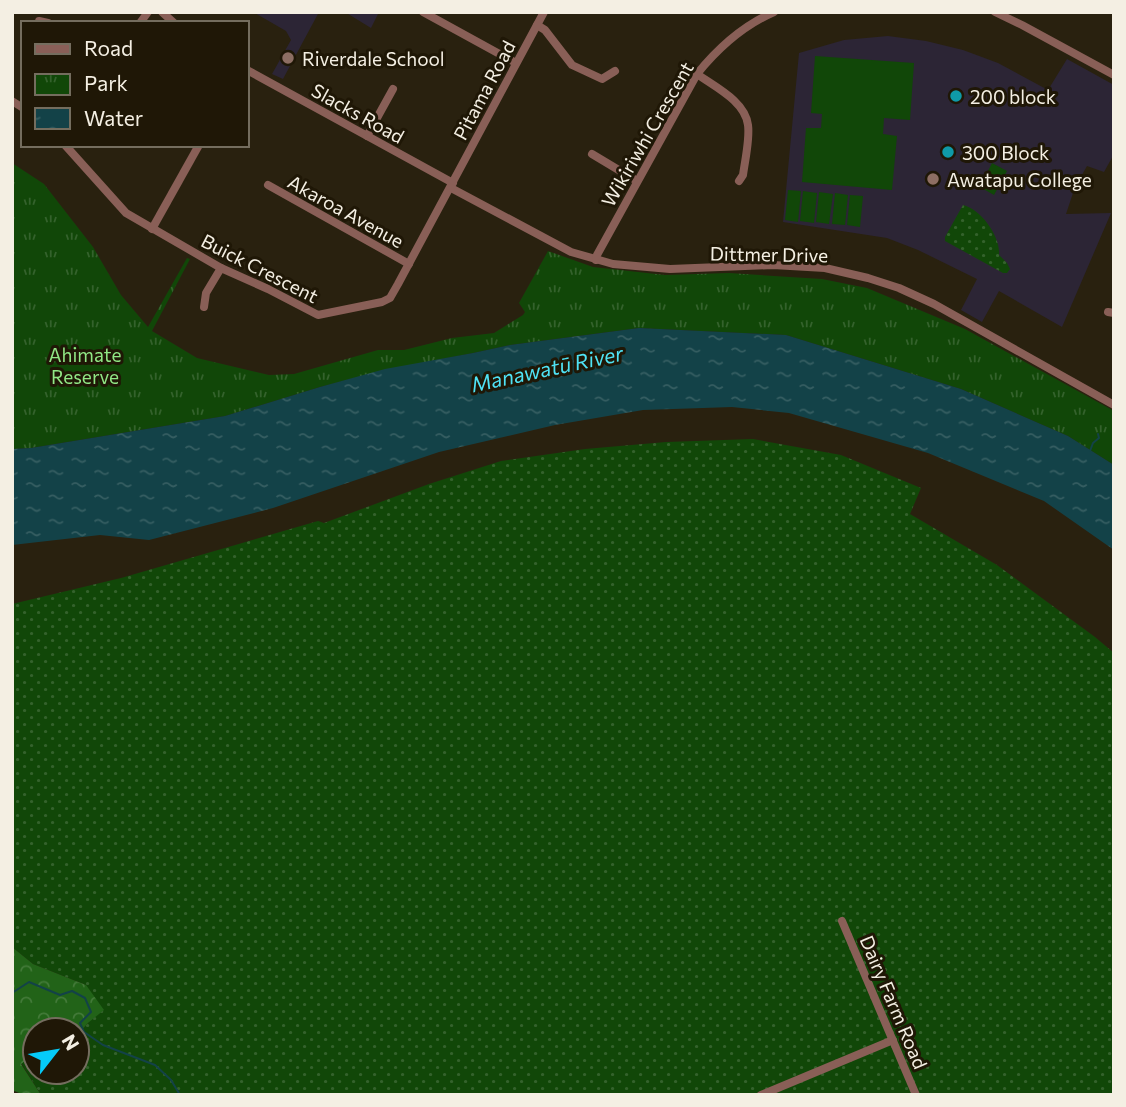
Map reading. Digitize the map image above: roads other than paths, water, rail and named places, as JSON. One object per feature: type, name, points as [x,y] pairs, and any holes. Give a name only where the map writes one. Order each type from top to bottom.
[{"type":"street","points":[[423,12],[516,63]]},
{"type":"street","name":"Pitama Road","points":[[452,186],[544,12]]},
{"type":"street","name":"Wikiriwhi Crescent","points":[[596,260],[697,74],[727,41],[757,16],[774,12]]},
{"type":"street","points":[[995,12],[1114,75]]},
{"type":"street","points":[[537,25],[545,30],[572,65],[602,79],[615,71]]},
{"type":"street","name":"Slacks Road","points":[[248,70],[452,186]]},
{"type":"street","points":[[697,74],[741,107],[745,116],[748,126],[746,150],[743,176],[739,181]]},
{"type":"street","points":[[367,136],[393,89]]},
{"type":"street","name":"Buick Crescent","points":[[67,147],[121,209],[133,218],[221,268],[321,315],[387,300],[393,295],[452,186]]},
{"type":"street","points":[[152,229],[198,147]]},
{"type":"street","points":[[592,154],[637,181]]},
{"type":"street","name":"Akaroa Avenue","points":[[268,185],[409,264]]},
{"type":"street","name":"Dittmer Drive","points":[[452,186],[550,242],[596,260],[670,269],[774,265],[825,268],[899,288],[934,304],[1114,405]]},
{"type":"street","points":[[204,307],[206,293],[221,268]]},
{"type":"street","name":"Dairy Farm Road","points":[[842,921],[916,1095]]},
{"type":"street","points":[[761,1095],[893,1040]]},
{"type":"water","name":"Manawatū River","points":[[639,328],[786,335],[961,389],[1068,436],[1114,465],[1114,550],[1044,501],[928,453],[789,413],[732,407],[643,410],[555,425],[439,452],[273,508],[149,540],[100,535],[12,545],[12,449],[225,416],[385,369],[510,345]]},
{"type":"waterway","points":[[1090,451],[1099,438],[1098,434]]},
{"type":"waterway","points":[[12,993],[29,982],[60,995],[72,991],[85,998],[91,1012],[80,1023],[84,1032],[103,1045],[155,1065],[171,1080],[180,1095]]},
{"type":"place","name":"Riverdale School","points":[[288,58]]},
{"type":"place","name":"200 block","points":[[956,96]]},
{"type":"place","name":"300 Block","points":[[948,152]]},
{"type":"place","name":"Awatapu College","points":[[933,179]]},
{"type":"park label","name":"Ahimate Reserve","points":[[85,365]]}]
